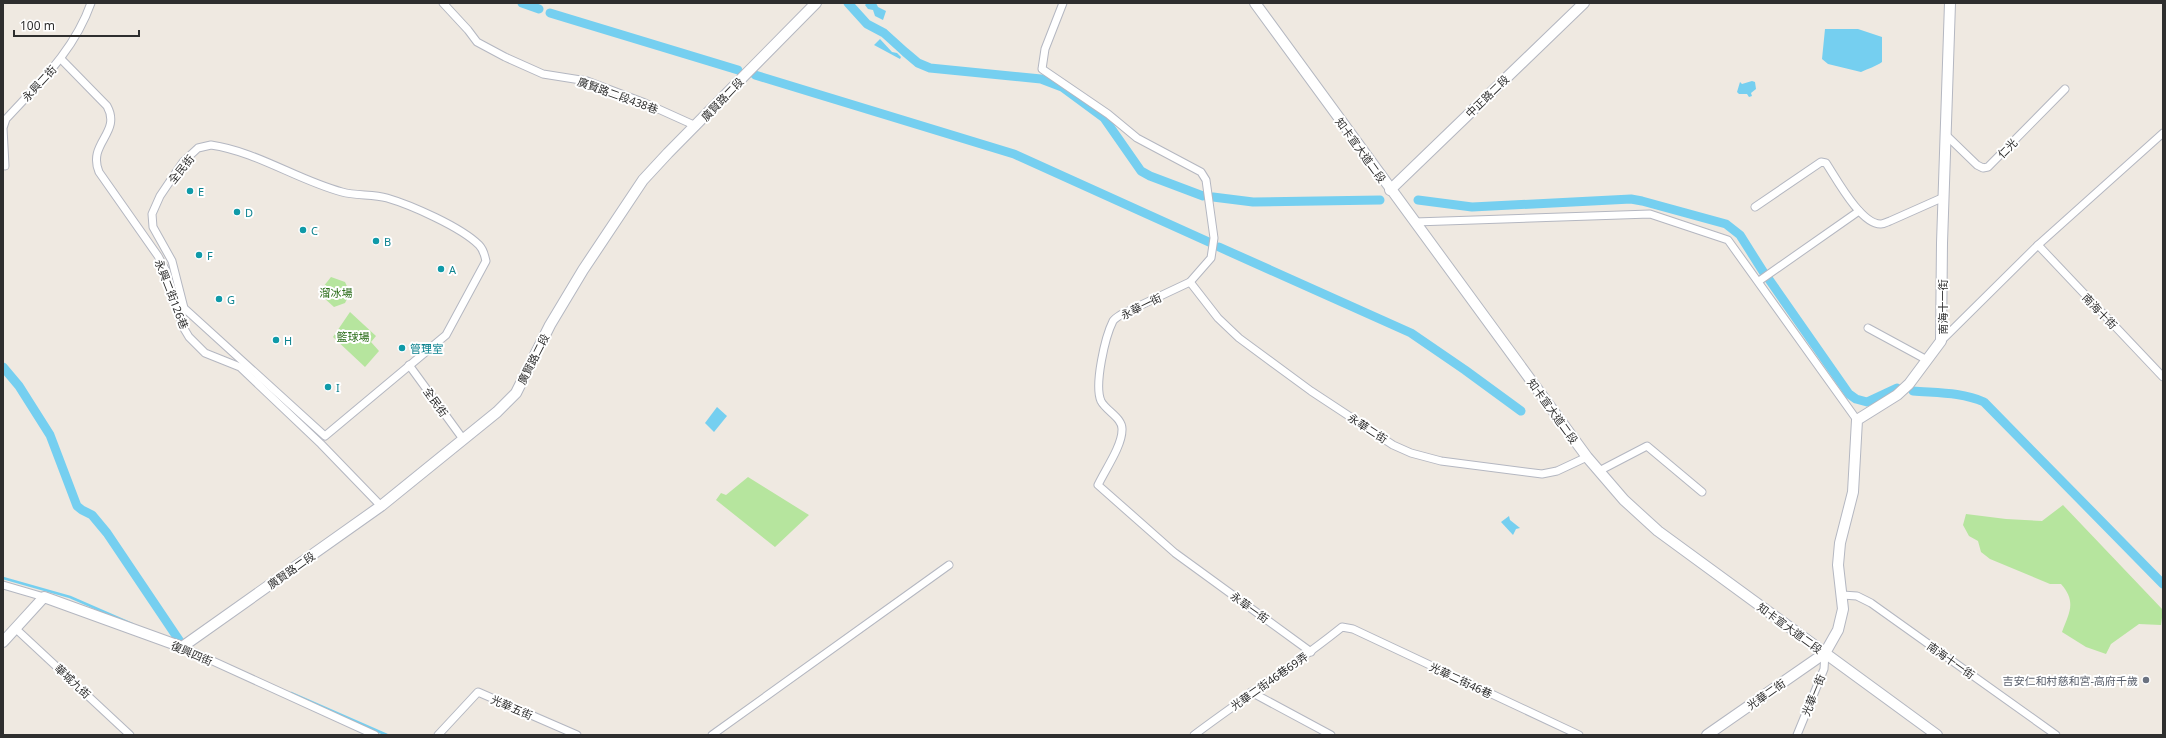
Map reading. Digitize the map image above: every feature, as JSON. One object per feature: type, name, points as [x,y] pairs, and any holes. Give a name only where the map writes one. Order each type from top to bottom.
[{"type":"street","name":"永興二街","points":[[5,166],[3,128],[6,119],[61,59],[78,35],[91,3]]},
{"type":"street","name":"廣賢路二段438巷","points":[[443,3],[477,42],[505,57],[543,74],[587,81],[645,103],[696,126]]},
{"type":"street","name":"廣賢路二段","points":[[182,647],[381,506],[497,412],[516,393],[550,325],[621,212],[643,180],[816,3]]},
{"type":"street","name":"永華一街","points":[[1063,3],[1045,49],[1042,69],[1108,114],[1137,138],[1198,169],[1204,176],[1214,238],[1214,251],[1211,258],[1190,282],[1122,314],[1114,320],[1104,349],[1099,392],[1102,402],[1120,422],[1123,429],[1118,446],[1098,486],[1175,553],[1311,652]]},
{"type":"street","name":"知卡宣大道二段","points":[[1255,3],[1390,190],[1587,457],[1624,500],[1658,531],[1937,735]]},
{"type":"street","name":"中正路二段","points":[[1390,190],[1584,3]]},
{"type":"street","name":"南海十一街","points":[[1857,420],[1897,395],[1909,384],[1941,341],[1950,3]]},
{"type":"street","name":"永興二街126巷","points":[[61,59],[107,106],[112,115],[112,122],[96,154],[96,164],[99,172],[158,256],[166,272],[183,327],[189,337],[206,353],[240,367],[321,444],[381,506]]},
{"type":"street","name":"仁光","points":[[1946,135],[1977,166],[1983,168],[1988,167],[2065,89]]},
{"type":"street","points":[[1941,341],[2038,245],[2163,133]]},
{"type":"street","name":"全民街","points":[[212,145],[232,148],[343,193],[387,198],[435,218],[478,244],[484,252],[486,261],[446,335],[409,365],[325,436],[184,308],[172,261],[153,228],[152,214],[160,196],[183,162],[198,148],[212,145]]},
{"type":"street","points":[[1755,207],[1821,162],[1826,163],[1859,211],[1872,222],[1881,224],[1944,197]]},
{"type":"street","points":[[1758,281],[1859,211]]},
{"type":"street","points":[[1415,222],[1650,214],[1728,240],[1857,420],[1852,492],[1840,542],[1838,565],[1843,609],[1838,630],[1825,654]]},
{"type":"street","name":"南海十街","points":[[2038,245],[2163,377]]},
{"type":"street","name":"永華二街","points":[[1190,282],[1218,318],[1239,338],[1311,391],[1402,449],[1441,461],[1542,474],[1557,471],[1587,457]]},
{"type":"street","points":[[1868,328],[1928,360]]},
{"type":"street","name":"全民街","points":[[409,365],[464,439]]},
{"type":"street","points":[[1599,471],[1647,446],[1702,492]]},
{"type":"street","points":[[712,735],[949,565]]},
{"type":"street","name":"復興四街","points":[[3,585],[44,597],[182,647],[375,735]]},
{"type":"street","name":"南海十一街","points":[[1842,595],[1857,596],[1871,603],[2056,735]]},
{"type":"street","points":[[3,642],[44,597]]},
{"type":"street","name":"光華二街46巷69弄","points":[[1194,735],[1251,692],[1311,652],[1342,627]]},
{"type":"street","name":"光華二街46巷","points":[[1342,627],[1353,629],[1580,735]]},
{"type":"street","name":"華城九街","points":[[15,628],[130,735]]},
{"type":"street","name":"光華二街","points":[[1707,735],[1825,654]]},
{"type":"street","name":"光華一街","points":[[1796,735],[1824,669],[1825,654]]},
{"type":"street","name":"光華五街","points":[[438,735],[478,692],[577,735]]},
{"type":"street","points":[[1251,692],[1331,735]]},
{"type":"green space","name":"溜冰場","points":[[331,277],[345,282],[350,293],[345,303],[334,307],[324,298],[323,287]]},
{"type":"green space","name":"籃球場","points":[[350,312],[376,336],[371,342],[379,351],[365,367],[333,337]]},
{"type":"green space","points":[[748,477],[809,515],[775,547],[716,500],[721,493],[726,495]]},
{"type":"green space","points":[[2063,505],[2163,610],[2161,625],[2139,624],[2111,644],[2106,654],[2086,647],[2062,632],[2069,613],[2070,602],[2066,590],[2061,584],[2050,584],[1990,559],[1981,552],[1978,541],[1969,536],[1963,525],[1966,514],[2006,519],[2042,521]]},
{"type":"water","points":[[867,3],[876,3],[878,7],[886,11],[883,20],[875,16],[873,10],[868,9],[865,5]]},
{"type":"water","points":[[1825,29],[1858,29],[1882,37],[1882,62],[1861,72],[1828,64],[1822,59]]},
{"type":"water","points":[[880,39],[892,52],[897,53],[901,57],[900,59],[874,45]]},
{"type":"water","points":[[1752,81],[1755,82],[1756,89],[1751,93],[1752,96],[1749,97],[1747,94],[1739,94],[1737,92],[1740,82],[1742,84]]},
{"type":"water","points":[[717,407],[727,416],[714,432],[705,423]]},
{"type":"water","points":[[1509,516],[1510,520],[1520,528],[1516,529],[1513,535],[1501,522]]},
{"type":"waterway","points":[[522,3],[539,9]]},
{"type":"waterway","points":[[848,3],[867,24],[884,33],[918,63],[930,68],[1041,79],[1062,87],[1104,118],[1141,171],[1150,176],[1203,196]]},
{"type":"waterway","points":[[550,13],[738,70]]},
{"type":"waterway","points":[[755,75],[1014,154],[1211,243]]},
{"type":"waterway","points":[[1213,197],[1253,202],[1380,200]]},
{"type":"waterway","points":[[1418,200],[1472,207],[1631,199],[1642,201],[1726,224],[1740,235],[1764,273]]},
{"type":"waterway","points":[[1219,247],[1411,333],[1521,411]]},
{"type":"waterway","points":[[1768,278],[1849,394],[1856,399],[1867,402],[1897,388]]},
{"type":"waterway","points":[[3,367],[19,386],[50,435],[77,506],[92,515],[107,533],[183,646]]},
{"type":"waterway","points":[[1913,391],[1967,396],[1984,402],[2163,584]]},
{"type":"waterway","points":[[3,578],[70,597],[132,624]]},
{"type":"waterway","points":[[291,693],[387,735]]},
{"type":"place","name":"E","points":[[190,191]]},
{"type":"place","name":"D","points":[[237,212]]},
{"type":"place","name":"C","points":[[303,230]]},
{"type":"place","name":"B","points":[[376,241]]},
{"type":"place","name":"F","points":[[199,255]]},
{"type":"place","name":"A","points":[[441,269]]},
{"type":"place","name":"G","points":[[219,299]]},
{"type":"place","name":"H","points":[[276,340]]},
{"type":"place","name":"管理室","points":[[402,348]]},
{"type":"place","name":"I","points":[[328,387]]},
{"type":"place","name":"吉安仁和村慈和宮-高府千歲","points":[[2146,680]]}]
